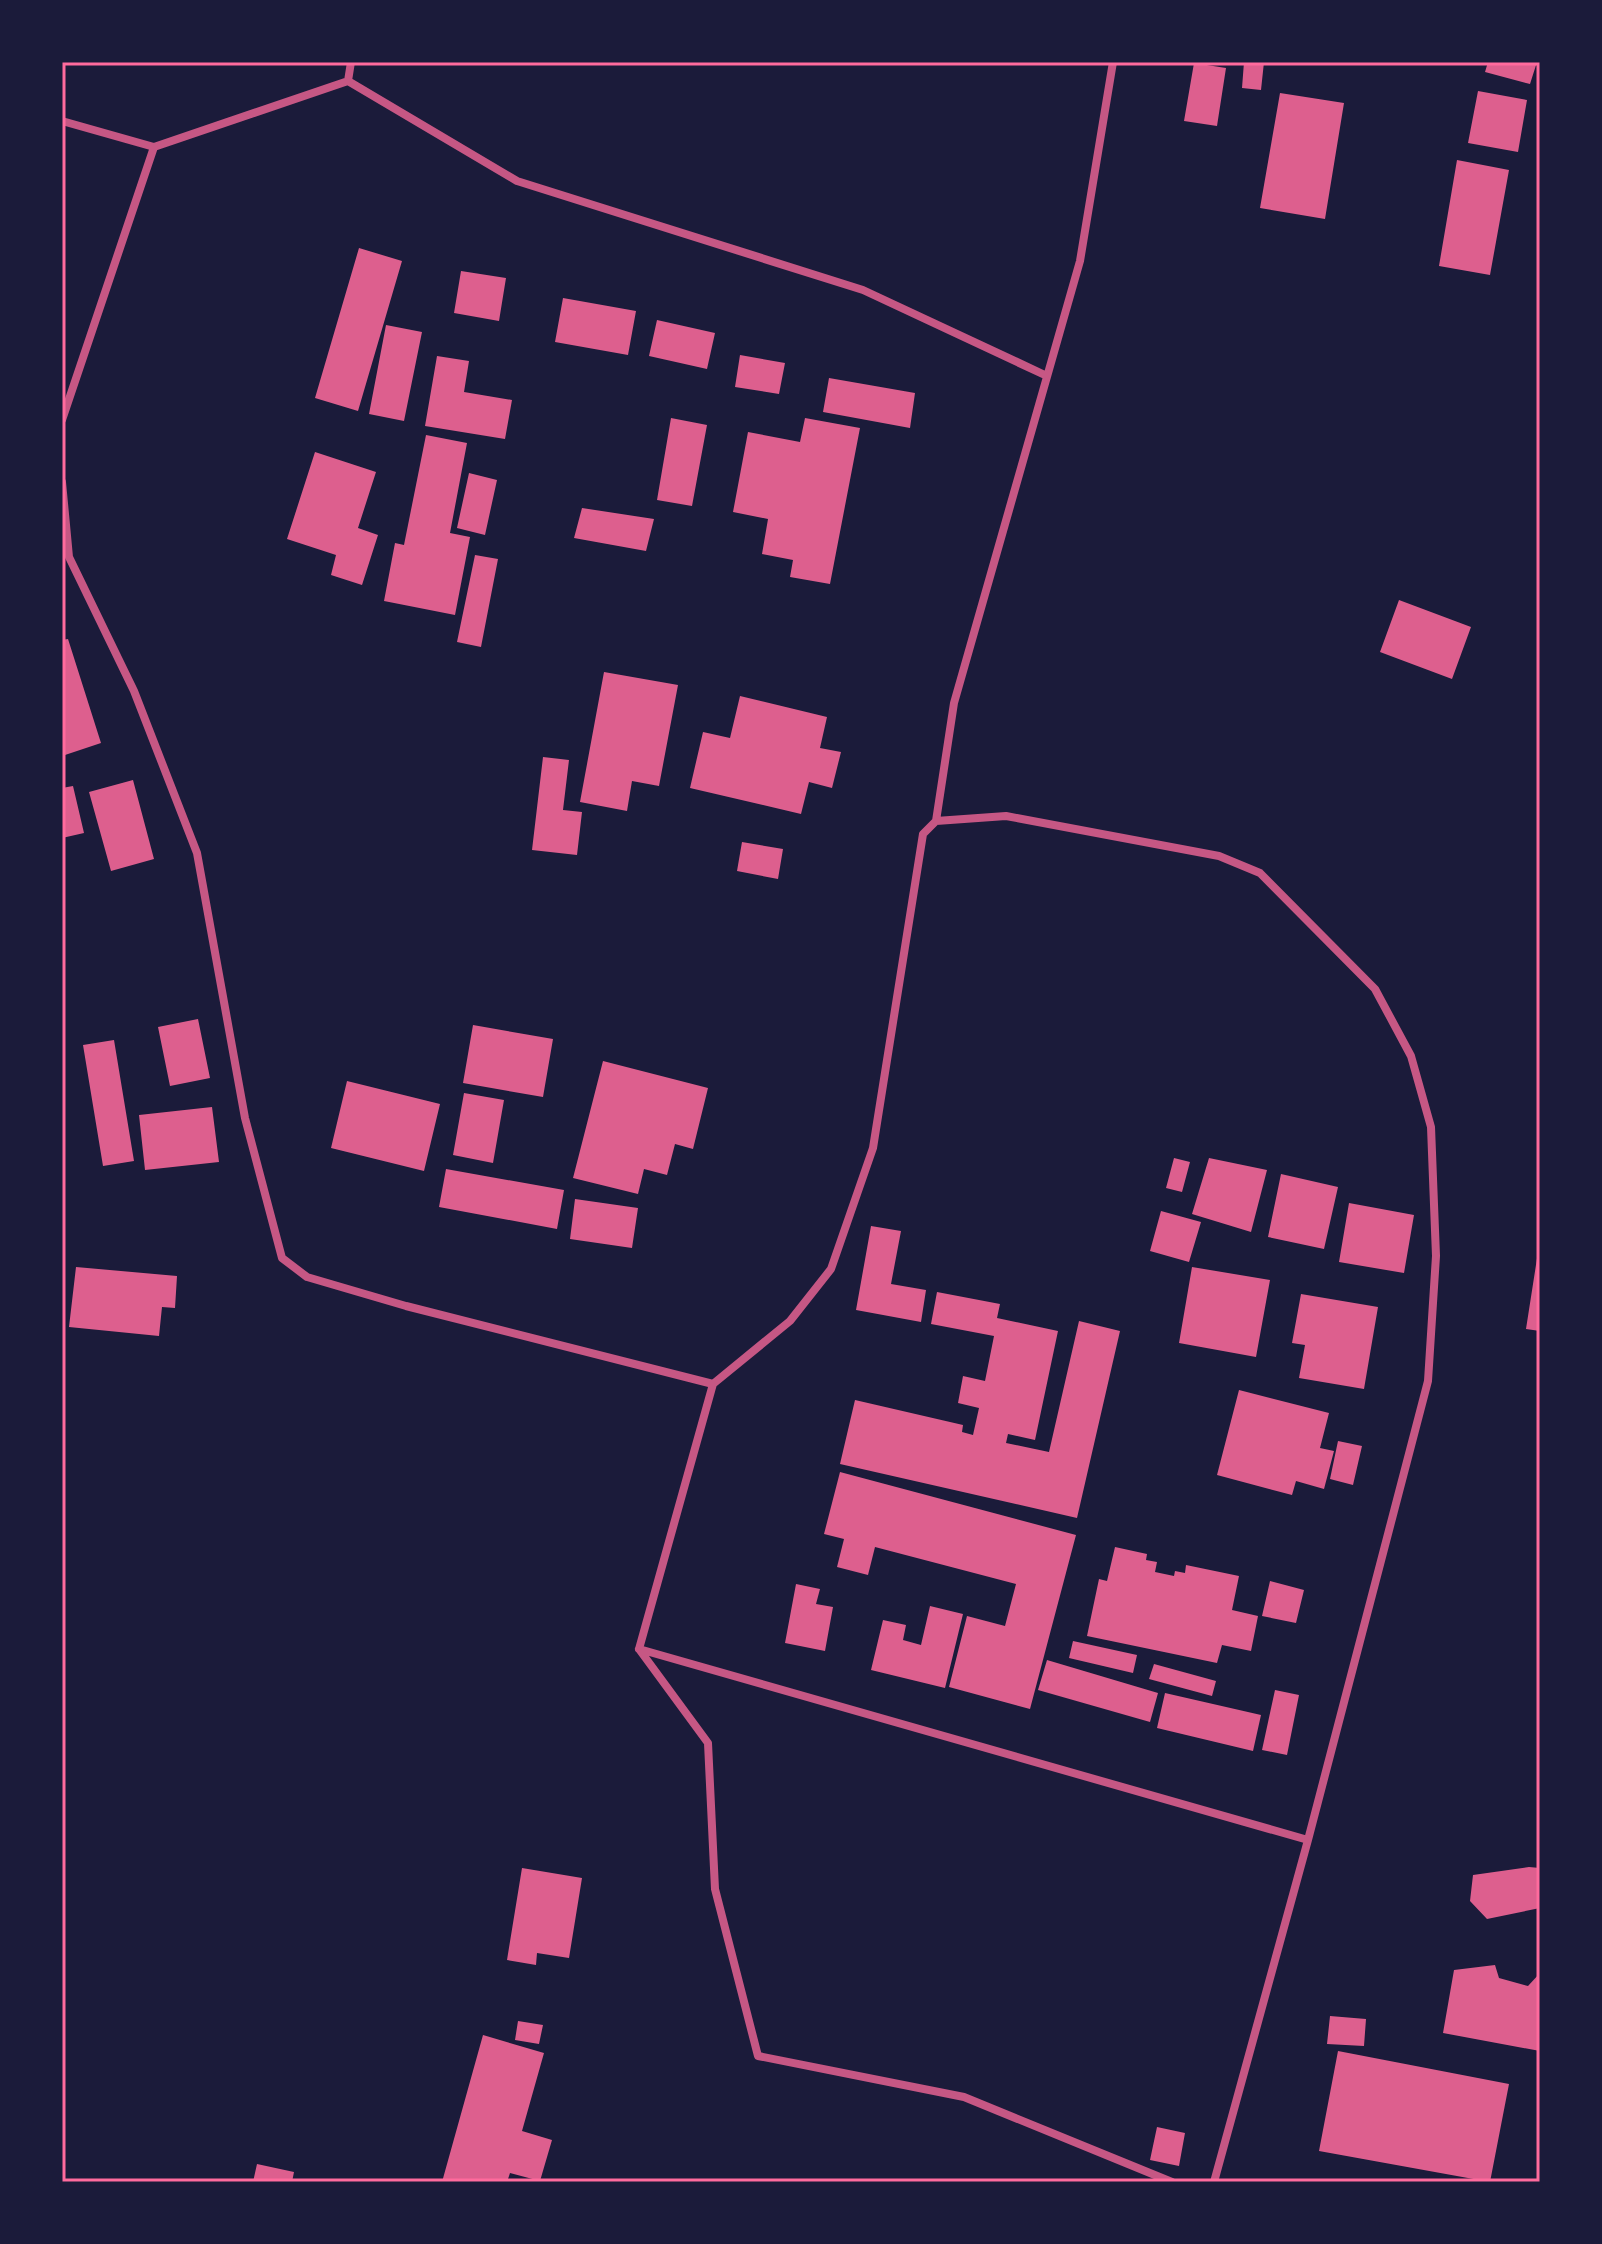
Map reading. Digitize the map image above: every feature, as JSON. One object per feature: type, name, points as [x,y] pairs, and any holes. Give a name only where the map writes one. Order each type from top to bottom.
[{"type":"street","points":[[348,81],[351,62]]},
{"type":"street","points":[[639,1649],[713,1384],[790,1321],[831,1269],[873,1148],[923,834],[936,821],[954,703],[1080,261],[1113,62]]},
{"type":"street","points":[[62,121],[154,147],[348,81],[517,181],[863,290],[1047,376]]},
{"type":"street","points":[[62,420],[154,147]]},
{"type":"street","points":[[62,482],[69,557],[134,691],[197,853],[245,1118],[282,1258],[307,1277],[363,1294],[713,1384]]},
{"type":"street","points":[[936,821],[1006,816],[1219,856],[1260,873],[1375,989],[1411,1056],[1431,1127],[1436,1256],[1428,1381],[1308,1840],[1214,2182]]},
{"type":"street","points":[[639,1649],[1308,1840]]},
{"type":"street","points":[[639,1649],[708,1743],[715,1889],[758,2056],[964,2097],[1172,2182]]},
{"type":"building","points":[[1244,62],[1264,62],[1261,90],[1242,88]]},
{"type":"building","points":[[1488,62],[1537,62],[1530,84],[1485,72]]},
{"type":"building","points":[[1194,63],[1226,68],[1217,126],[1184,121]]},
{"type":"building","points":[[1478,91],[1527,100],[1518,152],[1468,143]]},
{"type":"building","points":[[1280,93],[1344,103],[1325,219],[1260,208]]},
{"type":"building","points":[[1457,160],[1509,170],[1490,275],[1439,266]]},
{"type":"building","points":[[359,248],[402,261],[358,411],[315,398]]},
{"type":"building","points":[[461,271],[506,278],[499,321],[454,313]]},
{"type":"building","points":[[563,298],[636,311],[628,355],[555,342]]},
{"type":"building","points":[[657,320],[715,333],[707,369],[649,356]]},
{"type":"building","points":[[386,325],[422,332],[404,421],[369,414]]},
{"type":"building","points":[[740,355],[785,363],[779,394],[735,387]]},
{"type":"building","points":[[437,356],[469,361],[464,392],[512,400],[505,439],[425,426]]},
{"type":"building","points":[[829,378],[915,393],[910,428],[823,412]]},
{"type":"building","points":[[671,418],[707,425],[692,506],[657,500]]},
{"type":"building","points":[[805,418],[860,428],[830,584],[790,577],[793,560],[762,554],[768,519],[733,512],[748,432],[800,442]]},
{"type":"building","points":[[426,435],[467,443],[450,533],[470,537],[455,615],[384,601],[395,543],[404,545]]},
{"type":"building","points":[[315,452],[376,472],[358,528],[378,535],[362,585],[331,575],[336,555],[287,539]]},
{"type":"building","points":[[469,473],[497,480],[485,535],[457,528]]},
{"type":"building","points":[[582,508],[654,519],[646,551],[574,538]]},
{"type":"building","points":[[475,555],[498,559],[481,647],[457,642]]},
{"type":"building","points":[[1399,600],[1471,627],[1452,679],[1380,652]]},
{"type":"building","points":[[68,639],[101,743],[62,756],[62,640]]},
{"type":"building","points":[[604,672],[678,685],[659,786],[632,781],[627,811],[580,802]]},
{"type":"building","points":[[740,696],[827,717],[820,748],[841,752],[832,788],[809,782],[801,814],[690,788],[703,732],[730,738]]},
{"type":"building","points":[[543,757],[569,760],[563,810],[582,812],[577,855],[532,850]]},
{"type":"building","points":[[133,780],[154,859],[111,871],[89,792]]},
{"type":"building","points":[[73,786],[84,833],[62,838],[62,788]]},
{"type":"building","points":[[742,842],[783,849],[778,879],[737,871]]},
{"type":"building","points":[[198,1019],[210,1078],[170,1086],[158,1027]]},
{"type":"building","points":[[473,1025],[553,1039],[543,1097],[463,1083]]},
{"type":"building","points":[[114,1040],[134,1161],[103,1166],[83,1045]]},
{"type":"building","points":[[603,1061],[708,1088],[693,1149],[675,1144],[667,1175],[644,1169],[638,1194],[573,1178]]},
{"type":"building","points":[[347,1081],[440,1104],[424,1171],[331,1148]]},
{"type":"building","points":[[464,1093],[504,1100],[493,1163],[453,1155]]},
{"type":"building","points":[[212,1107],[219,1162],[145,1170],[139,1115]]},
{"type":"building","points":[[1174,1158],[1190,1162],[1182,1192],[1166,1188]]},
{"type":"building","points":[[1209,1158],[1267,1170],[1251,1232],[1192,1214]]},
{"type":"building","points":[[446,1169],[564,1190],[557,1229],[439,1207]]},
{"type":"building","points":[[1281,1174],[1338,1187],[1324,1249],[1268,1237]]},
{"type":"building","points":[[575,1199],[638,1208],[632,1248],[570,1239]]},
{"type":"building","points":[[1349,1203],[1414,1215],[1404,1273],[1339,1262]]},
{"type":"building","points":[[1161,1211],[1201,1222],[1189,1262],[1150,1251]]},
{"type":"building","points":[[871,1226],[901,1231],[891,1284],[926,1290],[921,1322],[856,1310]]},
{"type":"building","points":[[1540,1252],[1540,1331],[1526,1329]]},
{"type":"building","points":[[76,1267],[177,1276],[175,1308],[162,1307],[159,1336],[69,1327]]},
{"type":"building","points":[[1192,1267],[1270,1280],[1256,1357],[1179,1343]]},
{"type":"building","points":[[937,1292],[1000,1304],[997,1318],[1058,1331],[1035,1440],[1008,1434],[1006,1443],[1049,1452],[1079,1321],[1120,1331],[1077,1518],[840,1464],[855,1400],[963,1425],[962,1432],[973,1435],[979,1408],[958,1403],[963,1376],[985,1381],[994,1336],[931,1324]]},
{"type":"building","points":[[1301,1294],[1378,1307],[1364,1389],[1299,1378],[1305,1345],[1292,1343]]},
{"type":"building","points":[[1239,1390],[1329,1413],[1320,1448],[1334,1451],[1324,1489],[1296,1481],[1292,1495],[1217,1475]]},
{"type":"building","points":[[1338,1441],[1362,1446],[1353,1485],[1330,1479]]},
{"type":"building","points":[[840,1472],[1076,1535],[1030,1709],[949,1687],[967,1616],[1005,1626],[1016,1584],[875,1547],[868,1575],[837,1567],[844,1539],[824,1534]]},
{"type":"building","points":[[1115,1547],[1147,1554],[1146,1560],[1157,1562],[1155,1572],[1174,1576],[1175,1571],[1185,1573],[1186,1565],[1239,1576],[1232,1610],[1258,1616],[1251,1651],[1222,1645],[1217,1663],[1087,1636],[1099,1579],[1107,1581]]},
{"type":"building","points":[[1270,1581],[1304,1590],[1296,1623],[1262,1616]]},
{"type":"building","points":[[796,1584],[820,1589],[816,1604],[833,1607],[825,1651],[785,1643]]},
{"type":"building","points":[[930,1606],[963,1614],[945,1688],[871,1670],[883,1620],[906,1625],[903,1640],[921,1645]]},
{"type":"building","points":[[1073,1641],[1137,1655],[1133,1673],[1069,1658]]},
{"type":"building","points":[[1047,1660],[1158,1693],[1150,1722],[1038,1690]]},
{"type":"building","points":[[1154,1664],[1216,1681],[1212,1696],[1149,1679]]},
{"type":"building","points":[[1275,1690],[1299,1695],[1287,1755],[1262,1750]]},
{"type":"building","points":[[1165,1693],[1261,1715],[1253,1751],[1157,1728]]},
{"type":"building","points":[[522,1868],[582,1878],[569,1958],[537,1953],[536,1965],[507,1960]]},
{"type":"building","points":[[1540,1868],[1540,1908],[1487,1919],[1470,1901],[1473,1875]]},
{"type":"building","points":[[1495,1965],[1499,1978],[1528,1986],[1540,1973],[1540,2051],[1443,2033],[1454,1970]]},
{"type":"building","points":[[1330,2016],[1366,2019],[1364,2046],[1327,2044]]},
{"type":"building","points":[[518,2021],[543,2025],[539,2044],[515,2040]]},
{"type":"building","points":[[483,2035],[544,2053],[522,2131],[552,2140],[540,2181],[510,2173],[507,2182],[442,2182]]},
{"type":"building","points":[[1338,2051],[1509,2084],[1490,2182],[1319,2151]]},
{"type":"building","points":[[1157,2127],[1185,2133],[1179,2166],[1150,2160]]},
{"type":"building","points":[[257,2164],[294,2172],[292,2182],[253,2182]]}]
